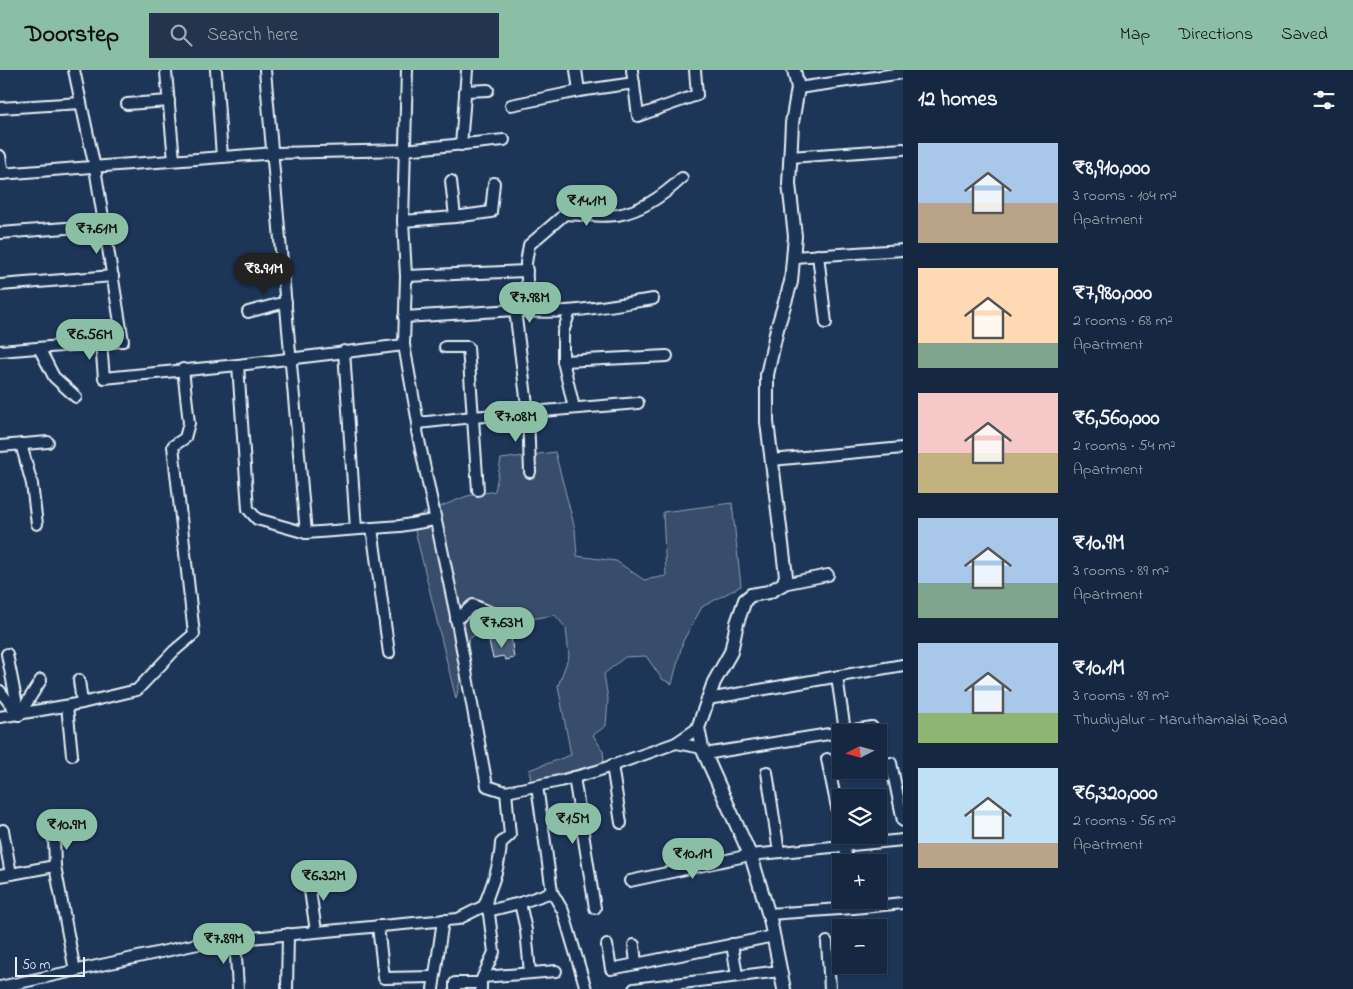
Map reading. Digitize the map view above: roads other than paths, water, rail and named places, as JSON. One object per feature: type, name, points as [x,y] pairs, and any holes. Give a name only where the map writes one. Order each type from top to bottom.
[{"type":"main road","points":[[784,989],[769,914],[750,854],[704,751],[698,728],[714,682],[731,652],[737,623],[745,600],[751,595],[769,592],[783,584],[786,576],[766,422],[767,375],[777,329],[791,282],[795,236],[789,184],[792,123],[798,88],[794,70]]},
{"type":"street","points":[[0,351],[124,341],[95,168],[74,70]]},
{"type":"street","points":[[216,70],[222,157]]},
{"type":"street","points":[[265,70],[306,533]]},
{"type":"street","points":[[407,70],[403,221],[406,276],[404,345],[418,423],[417,431],[456,620],[487,786],[506,792],[574,777],[676,742],[698,728]]},
{"type":"street","points":[[461,145],[467,70]]},
{"type":"street","points":[[576,70],[579,92]]},
{"type":"street","points":[[632,70],[638,116],[697,95],[694,70]]},
{"type":"street","points":[[166,72],[174,160]]},
{"type":"street","points":[[798,88],[903,74]]},
{"type":"street","points":[[511,105],[634,83]]},
{"type":"street","points":[[465,91],[488,90]]},
{"type":"street","points":[[127,104],[169,101]]},
{"type":"street","points":[[0,108],[81,103]]},
{"type":"street","points":[[0,156],[1,174],[272,153],[404,150],[504,140]]},
{"type":"street","points":[[790,157],[903,149]]},
{"type":"street","points":[[529,312],[527,271],[529,245],[565,214],[616,215],[633,210],[664,194],[682,178]]},
{"type":"street","points":[[451,181],[455,217]]},
{"type":"street","points":[[403,221],[491,212],[494,183]]},
{"type":"street","points":[[0,232],[105,225]]},
{"type":"street","points":[[793,257],[903,250]]},
{"type":"street","points":[[818,255],[826,323]]},
{"type":"street","points":[[406,276],[527,271]]},
{"type":"street","points":[[0,286],[113,276]]},
{"type":"street","points":[[404,317],[515,310],[529,312],[570,311],[653,298]]},
{"type":"street","points":[[248,312],[286,302]]},
{"type":"street","points":[[515,310],[528,413],[530,472]]},
{"type":"street","points":[[570,311],[563,332],[563,361],[574,408]]},
{"type":"street","points":[[101,343],[104,378],[238,365],[291,357],[404,345]]},
{"type":"street","points":[[445,347],[468,347],[478,490]]},
{"type":"street","points":[[38,348],[54,377],[76,397]]},
{"type":"street","points":[[344,352],[356,530]]},
{"type":"street","points":[[563,361],[667,356]]},
{"type":"street","points":[[238,365],[248,509],[257,519],[306,533],[400,526],[434,520]]},
{"type":"street","points":[[0,717],[67,706],[137,690],[174,651],[194,634],[173,446],[185,438],[189,423],[184,369]]},
{"type":"street","points":[[418,423],[474,416],[638,403]]},
{"type":"street","points":[[0,446],[48,442]]},
{"type":"street","points":[[21,444],[32,484],[37,524]]},
{"type":"street","points":[[771,460],[903,448]]},
{"type":"street","points":[[372,528],[389,653]]},
{"type":"street","points":[[783,584],[828,575]]},
{"type":"street","points":[[456,620],[473,605],[506,619]]},
{"type":"street","points":[[7,654],[18,715]]},
{"type":"street","points":[[708,699],[903,665]]},
{"type":"street","points":[[837,677],[844,724]]},
{"type":"street","points":[[18,715],[41,680]]},
{"type":"street","points":[[79,680],[82,703]]},
{"type":"street","points":[[0,691],[18,715]]},
{"type":"street","points":[[67,706],[72,755]]},
{"type":"street","points":[[676,742],[704,751],[832,733]]},
{"type":"street","points":[[827,759],[833,789]]},
{"type":"street","points":[[892,763],[903,821]]},
{"type":"street","points":[[612,765],[621,823]]},
{"type":"street","points":[[767,772],[779,852]]},
{"type":"street","points":[[574,777],[595,908]]},
{"type":"street","points":[[537,786],[552,892],[562,911],[586,989]]},
{"type":"street","points":[[0,987],[207,942],[458,919],[484,906],[500,861],[501,843],[510,836],[506,792]]},
{"type":"street","points":[[3,830],[11,874]]},
{"type":"street","points":[[54,836],[55,866],[75,971]]},
{"type":"street","points":[[630,881],[750,854],[903,840]]},
{"type":"street","points":[[845,846],[846,854]]},
{"type":"street","points":[[0,876],[55,866]]},
{"type":"street","points":[[308,877],[316,931]]},
{"type":"street","points":[[488,911],[552,892]]},
{"type":"street","points":[[482,983],[494,952],[487,898]]},
{"type":"street","points":[[520,903],[526,930],[530,973]]},
{"type":"street","points":[[887,903],[903,903]]},
{"type":"street","points":[[769,914],[832,906]]},
{"type":"street","points":[[432,989],[443,920]]},
{"type":"street","points":[[378,926],[384,978],[434,977]]},
{"type":"street","points":[[287,989],[288,934]]},
{"type":"street","points":[[607,945],[611,969],[774,936]]},
{"type":"street","points":[[235,939],[238,989]]},
{"type":"street","points":[[827,942],[830,989]]},
{"type":"street","points":[[732,944],[736,976]]},
{"type":"street","points":[[634,945],[636,964]]},
{"type":"street","points":[[455,989],[455,983],[482,983],[530,973],[556,971]]},
{"type":"street","points":[[634,989],[780,971]]}]
